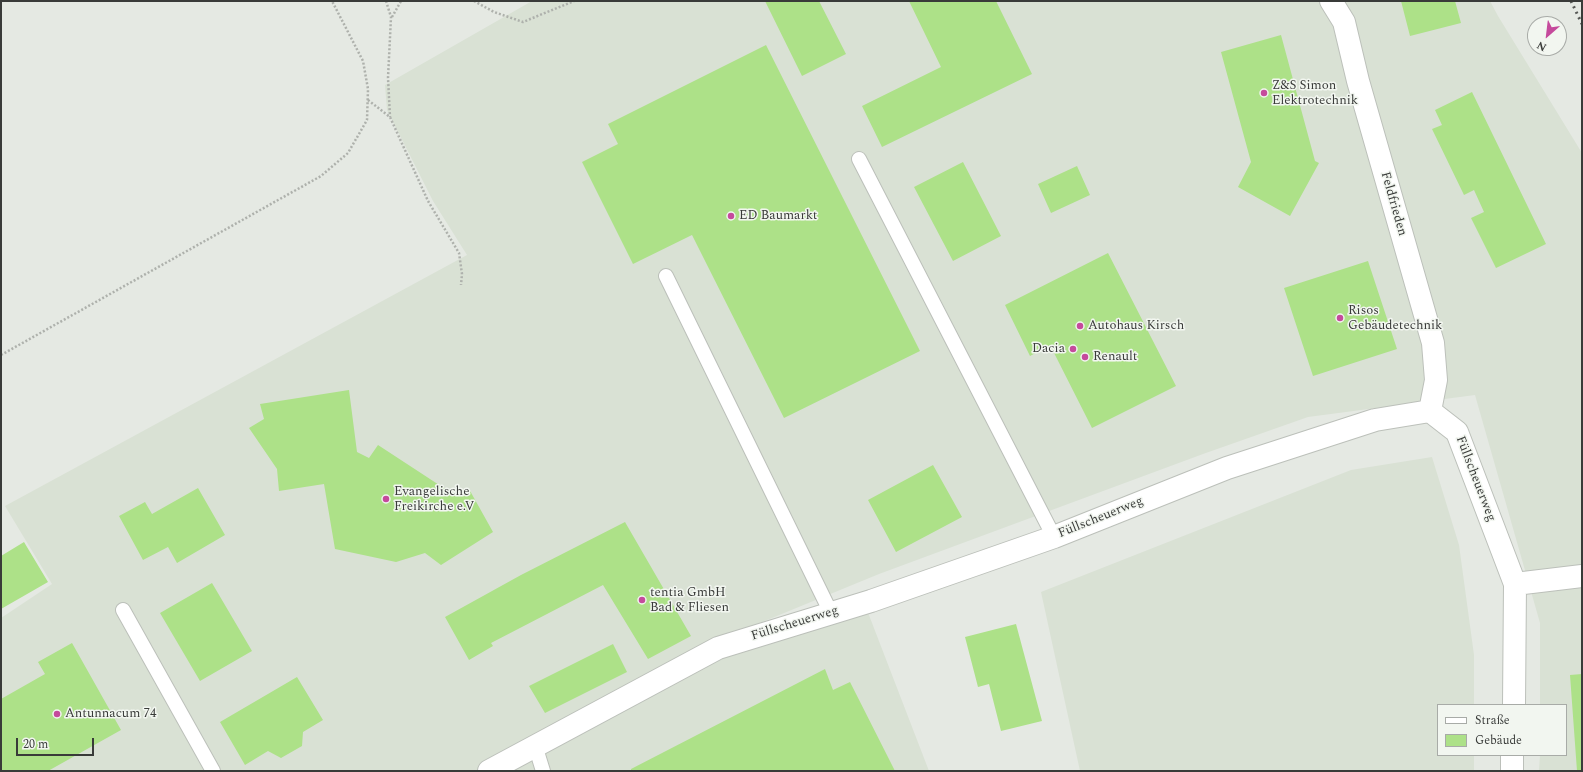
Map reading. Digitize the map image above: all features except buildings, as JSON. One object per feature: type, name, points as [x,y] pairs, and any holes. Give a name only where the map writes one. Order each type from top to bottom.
[{"type":"street","name":"Feldfrieden","points":[[1331,1],[1344,22],[1358,81],[1433,343],[1436,380],[1430,411]]},
{"type":"street","name":"Füllscheuerweg","points":[[489,771],[718,648],[831,614],[1054,537],[1227,468],[1375,420],[1430,411],[1457,432],[1515,584],[1514,704]]},
{"type":"street","points":[[1515,584],[1582,576]]},
{"type":"street","points":[[1512,756],[1512,771]]},
{"type":"lane","points":[[859,159],[1054,537]]},
{"type":"lane","points":[[666,276],[831,614]]},
{"type":"lane","points":[[123,610],[213,771]]},
{"type":"lane","points":[[535,745],[543,771]]},
{"type":"path","points":[[1,355],[321,176],[348,153],[367,120],[368,89],[363,61],[332,1]]},
{"type":"path","points":[[386,1],[391,17],[388,78],[390,117],[428,201],[459,253],[462,274],[461,286]]},
{"type":"path","points":[[391,17],[401,1]]},
{"type":"path","points":[[474,1],[494,12],[523,22],[574,1]]},
{"type":"path","points":[[368,99],[390,117]]},
{"type":"shaded area","points":[[532,1],[1490,1],[1582,153],[1582,771],[1539,771],[1540,756],[1567,756],[1567,704],[1540,704],[1540,623],[1475,395],[1308,417],[1203,454],[879,574],[716,641],[862,597],[929,771],[1,771],[1,618],[52,584],[5,506],[467,255],[433,201],[387,110],[385,85]]},
{"type":"shaded area","points":[[1432,457],[1459,545],[1474,655],[1474,704],[1437,704],[1437,756],[1474,756],[1474,771],[1080,771],[1041,592],[1351,470]]},
{"type":"railway","points":[[1571,1],[1582,24]]},
{"type":"place","name":"Z&S Simon Elektrotechnik","points":[[1264,93]]},
{"type":"place","name":"ED Baumarkt","points":[[731,216]]},
{"type":"place","name":"Risos Gebäudetechnik","points":[[1340,318]]},
{"type":"place","name":"Autohaus Kirsch","points":[[1080,326]]},
{"type":"place","name":"Dacia","points":[[1073,349]]},
{"type":"place","name":"Renault","points":[[1085,357]]},
{"type":"place","name":"Evangelische Freikirche e.V","points":[[386,499]]},
{"type":"place","name":"tentia GmbH Bad & Fliesen","points":[[642,600]]},
{"type":"place","name":"Antunnacum 74","points":[[57,714]]}]
